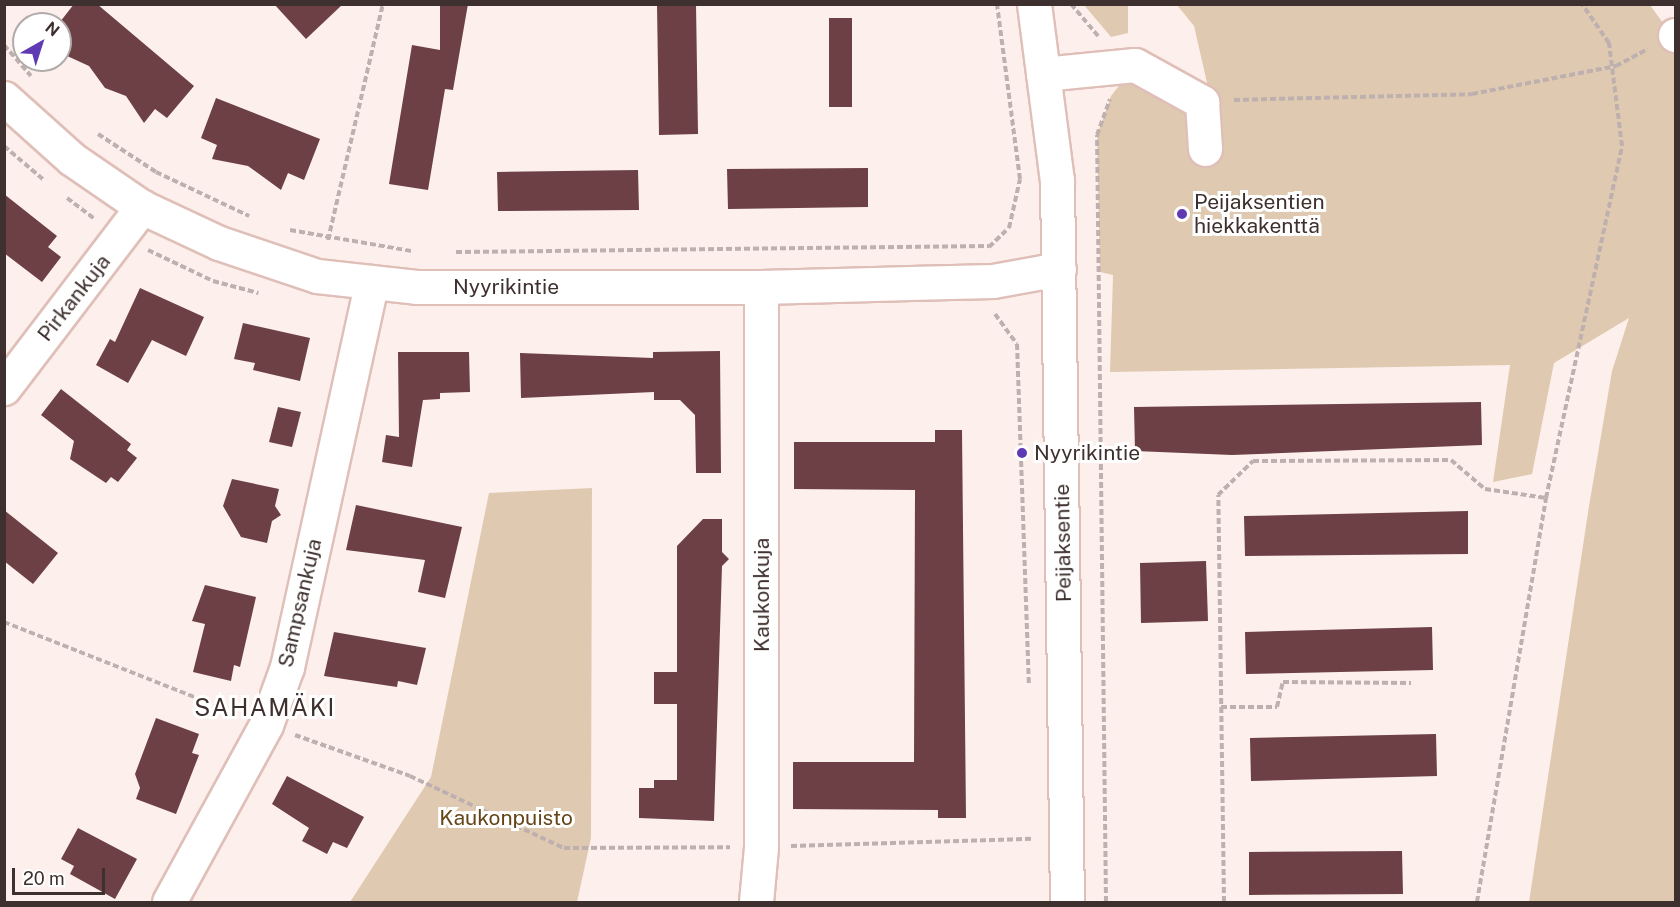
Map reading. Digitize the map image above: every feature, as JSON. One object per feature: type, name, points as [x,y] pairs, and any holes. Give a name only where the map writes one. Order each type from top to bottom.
[{"type":"street","name":"Peijaksentie","points":[[1034,4],[1057,180],[1067,903]]},
{"type":"street","points":[[1043,74],[1135,65],[1202,102],[1205,149]]},
{"type":"street","name":"Nyyrikintie","points":[[4,98],[72,159],[142,207],[219,243],[317,276],[416,287],[761,287],[993,282],[1059,269]]},
{"type":"street","name":"Pirkankuja","points":[[4,388],[142,207]]},
{"type":"street","name":"Sampsankuja","points":[[169,903],[266,725],[287,666],[372,282]]},
{"type":"street","name":"Kaukonkuja","points":[[756,903],[761,847],[761,287]]},
{"type":"path","points":[[317,276],[328,240],[383,4]]},
{"type":"path","points":[[443,252],[989,246],[1009,228],[1020,179],[997,4]]},
{"type":"path","points":[[1071,4],[1100,38],[1111,96],[1097,135],[1106,903]]},
{"type":"path","points":[[1477,903],[1546,498],[1622,146],[1616,66],[1609,43],[1582,4]]},
{"type":"path","points":[[4,45],[39,83]]},
{"type":"path","points":[[1202,102],[1472,94],[1616,66],[1656,45]]},
{"type":"path","points":[[86,127],[156,172],[261,221]]},
{"type":"path","points":[[283,228],[328,240],[421,252]]},
{"type":"path","points":[[989,246],[994,313],[1017,344],[1029,699]]},
{"type":"path","points":[[1224,903],[1218,495],[1253,461],[1451,460],[1485,489],[1546,498]]},
{"type":"path","points":[[4,621],[266,725],[410,776],[564,848],[761,847],[1033,839]]},
{"type":"path","points":[[1221,708],[1277,707],[1283,682],[1412,683]]},
{"type":"path","points":[[1033,827],[1033,849]]},
{"type":"green space","points":[[1084,5],[1128,5],[1128,33],[1111,37]]},
{"type":"green space","points":[[1177,5],[1650,5],[1676,41],[1675,902],[1529,902],[1589,506],[1612,371],[1629,318],[1554,363],[1532,474],[1493,482],[1510,365],[1110,372],[1113,275],[1100,272],[1097,135],[1111,96],[1135,65],[1202,102],[1205,148],[1222,148],[1194,26]]},
{"type":"green space","name":"Kaukonpuisto","points":[[592,488],[591,838],[577,902],[350,902],[431,777],[489,493]]},
{"type":"building","points":[[74,4],[97,4],[194,86],[167,118],[155,109],[144,123],[126,96],[105,88],[89,66],[72,58],[72,12],[68,12]]},
{"type":"building","points":[[274,4],[343,4],[306,39]]},
{"type":"building","points":[[440,4],[468,4],[453,90],[445,89],[428,190],[389,184],[412,45],[440,50]]},
{"type":"building","points":[[657,4],[696,4],[698,134],[659,135]]},
{"type":"building","points":[[829,18],[852,18],[852,107],[829,107]]},
{"type":"building","points":[[216,98],[320,139],[304,180],[288,173],[281,190],[248,166],[212,159],[217,145],[201,138]]},
{"type":"building","points":[[868,168],[868,207],[728,209],[727,169]]},
{"type":"building","points":[[638,170],[639,210],[498,211],[497,172]]},
{"type":"building","points":[[4,194],[57,236],[48,247],[61,257],[42,282],[4,253]]},
{"type":"building","points":[[140,288],[204,317],[186,356],[152,340],[128,383],[96,365],[110,339],[115,342]]},
{"type":"building","points":[[243,323],[310,338],[300,381],[253,370],[255,363],[234,359]]},
{"type":"building","points":[[720,351],[721,473],[696,473],[695,415],[680,400],[654,400],[654,392],[521,398],[520,353],[653,358],[653,352]]},
{"type":"building","points":[[398,352],[469,352],[470,392],[440,393],[440,399],[423,400],[412,467],[382,462],[386,435],[399,437]]},
{"type":"building","points":[[61,389],[131,444],[127,450],[137,458],[118,482],[111,477],[106,483],[70,459],[74,441],[41,415]]},
{"type":"building","points":[[1481,402],[1482,445],[1232,455],[1135,451],[1134,407]]},
{"type":"building","points":[[278,407],[301,412],[292,447],[269,442]]},
{"type":"building","points":[[935,430],[962,430],[966,818],[938,818],[938,810],[793,809],[793,762],[914,762],[915,490],[794,489],[794,442],[935,442]]},
{"type":"building","points":[[232,479],[279,489],[275,506],[281,515],[272,521],[267,543],[241,537],[223,506]]},
{"type":"building","points":[[356,505],[462,527],[445,598],[418,592],[425,560],[346,550]]},
{"type":"building","points":[[4,510],[58,553],[33,584],[4,561]]},
{"type":"building","points":[[1468,511],[1468,554],[1245,556],[1244,516]]},
{"type":"building","points":[[703,519],[722,519],[722,552],[729,559],[722,566],[714,821],[639,818],[639,788],[654,788],[654,780],[677,780],[677,704],[654,704],[654,672],[677,672],[677,546]]},
{"type":"building","points":[[1206,561],[1208,621],[1141,623],[1140,563]]},
{"type":"building","points":[[205,585],[256,597],[240,667],[234,665],[231,681],[193,672],[205,624],[192,621]]},
{"type":"building","points":[[1432,627],[1433,670],[1246,674],[1245,632]]},
{"type":"building","points":[[334,632],[426,648],[417,685],[398,681],[397,687],[324,676]]},
{"type":"building","points":[[156,718],[199,734],[192,753],[199,755],[176,814],[136,799],[140,788],[135,774]]},
{"type":"building","points":[[1436,734],[1437,776],[1251,781],[1250,738]]},
{"type":"building","points":[[287,776],[364,817],[347,848],[333,842],[327,854],[302,841],[309,828],[272,804]]},
{"type":"building","points":[[78,828],[137,859],[115,899],[70,874],[74,866],[61,859]]},
{"type":"building","points":[[1402,851],[1403,894],[1249,895],[1249,852]]},
{"type":"place","name":"Peijaksentien hiekkakenttä","points":[[1182,214]]},
{"type":"place","name":"Nyyrikintie","points":[[1022,453]]},
{"type":"district","name":"SAHAMÄKI","points":[[265,708]]}]
